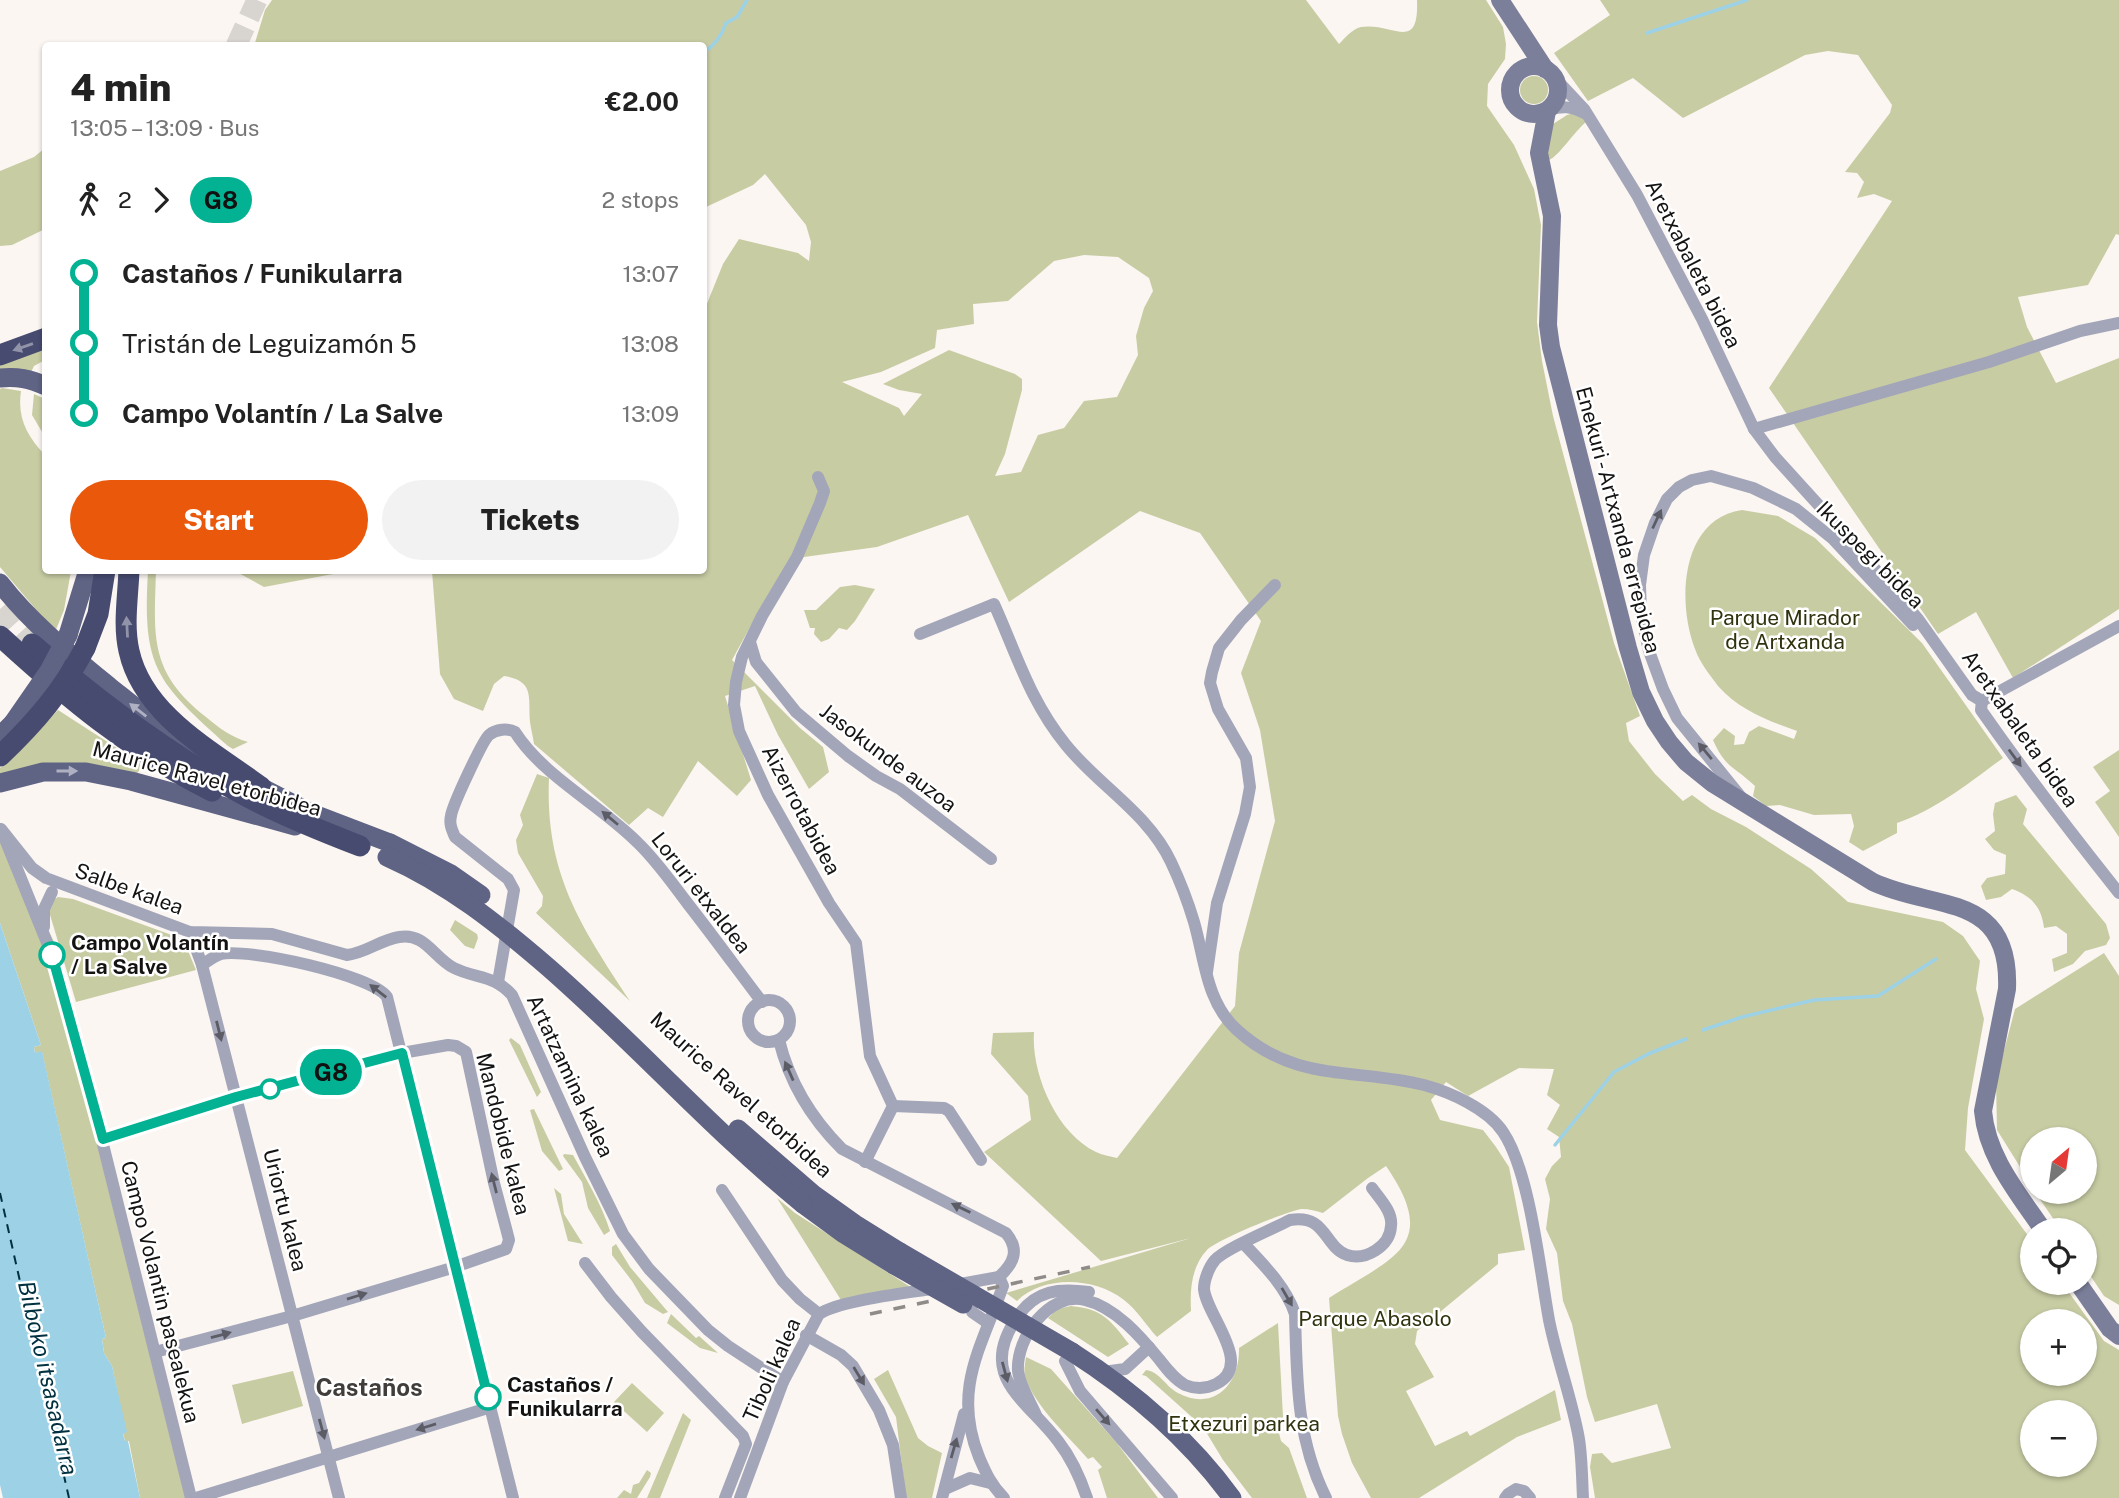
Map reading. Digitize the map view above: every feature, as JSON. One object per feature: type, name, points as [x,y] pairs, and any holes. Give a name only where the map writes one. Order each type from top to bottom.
[{"type":"highway","points":[[0,355],[42,339]]},
{"type":"highway","points":[[7,730],[33,706],[76,641],[98,614],[99,574]]},
{"type":"highway","points":[[129,574],[126,620],[128,648],[133,667],[144,688],[165,713],[232,782]]},
{"type":"highway","points":[[0,636],[55,686],[120,738],[168,769],[261,787]]},
{"type":"highway","points":[[0,755],[45,710],[73,671],[76,641]]},
{"type":"highway","points":[[32,644],[82,688],[128,723],[196,767],[308,819]]},
{"type":"highway","name":"Maurice Ravel etorbidea","points":[[308,819],[360,846]]},
{"type":"main road","points":[[0,378],[13,377],[42,384]]},
{"type":"main road","points":[[0,583],[48,634],[86,668],[232,782]]},
{"type":"main road","name":"Maurice Ravel etorbidea","points":[[0,783],[43,772],[86,772],[131,781],[360,846],[407,866],[446,887],[510,935],[614,1027],[719,1130],[803,1204],[894,1265],[1069,1357],[1103,1372],[1132,1393],[1174,1431],[1232,1498]]},
{"type":"main road","points":[[261,787],[308,819]]},
{"type":"main road","name":"Maurice Ravel etorbidea","points":[[308,819],[419,856],[489,900],[580,978],[684,1080],[798,1182],[866,1231],[1069,1357],[1154,1430],[1217,1498]]},
{"type":"street","points":[[1504,7],[1558,85],[1557,99],[1548,110]]},
{"type":"street","points":[[1504,7],[1518,46],[1514,76]]},
{"type":"street","points":[[1540,160],[1510,96],[1510,82],[1525,68],[1532,66],[1550,74]]},
{"type":"street","name":"Aretxabaleta bidea","points":[[1550,74],[1592,120],[1637,195],[1702,319],[1754,429],[1775,457],[1936,642],[1972,695],[1982,701],[1981,710],[2043,797],[2119,893]]},
{"type":"street","points":[[1516,108],[1535,115],[1562,106],[1572,107],[1592,120]]},
{"type":"street","name":"Enekuri - Artxanda errepidea","points":[[1548,110],[1540,143],[1540,160],[1552,216],[1548,325],[1550,347],[1635,673],[1655,721],[1686,762],[1712,783],[1873,882],[1896,891],[1959,906],[1984,922],[1997,938],[2005,959],[2007,989],[1985,1098],[1984,1129],[1991,1151],[2035,1218]]},
{"type":"street","points":[[1754,429],[1989,362],[2080,331],[2119,323]]},
{"type":"street","name":"Ikuspegi bidea","points":[[1747,805],[1677,718],[1649,651],[1641,614],[1640,585],[1644,555],[1667,499],[1679,487],[1692,480],[1711,476],[1753,488],[1796,509],[1832,538],[1924,636],[1936,642]]},
{"type":"street","name":"Aizerrotabidea","points":[[818,477],[824,491],[821,503],[797,557],[742,657],[734,705],[739,731],[768,795],[829,903],[856,943],[870,1056],[893,1106]]},
{"type":"street","points":[[1206,976],[1217,903],[1245,814],[1250,786],[1246,758],[1218,709],[1210,683],[1219,648],[1241,620],[1275,585]]},
{"type":"street","points":[[920,634],[994,604],[1036,704],[1081,762],[1130,807],[1161,844],[1184,893],[1206,976],[1218,1006],[1236,1029],[1279,1058],[1306,1069],[1424,1085],[1464,1102],[1496,1123],[1505,1134],[1523,1183],[1550,1325],[1579,1440],[1583,1498]]},
{"type":"street","points":[[1982,701],[2119,625]]},
{"type":"street","name":"Jasokunde auzoa","points":[[750,642],[756,662],[796,712],[848,755],[876,776],[900,789],[991,859]]},
{"type":"street","name":"Artatzamina kalea","points":[[513,730],[489,735],[481,746],[451,815],[451,828],[455,837],[508,879],[514,890],[498,982],[512,995],[622,1234],[649,1269],[699,1322],[727,1346],[783,1382]]},
{"type":"street","name":"Loruri etxaldea","points":[[513,730],[538,762],[638,842],[762,1002]]},
{"type":"street","name":"Salbe kalea","points":[[0,828],[32,867],[57,889],[190,932],[272,933],[347,955],[360,953],[399,936],[411,937],[431,947],[450,966],[498,982]]},
{"type":"street","name":"Campo Volantin pasealekua","points":[[0,828],[52,955],[103,1139],[191,1498]]},
{"type":"street","points":[[23,884],[32,890],[57,889]]},
{"type":"street","name":"Campo Volantin pasealekua","points":[[44,934],[44,909],[57,889]]},
{"type":"street","name":"Uriortu kalea","points":[[190,932],[202,965],[339,1498]]},
{"type":"street","points":[[202,965],[222,954],[280,958],[376,987],[387,998],[513,1498]]},
{"type":"street","points":[[762,1002],[780,1004],[788,1013],[788,1031],[779,1040],[767,1042],[755,1037],[752,1032],[749,1018],[751,1012],[762,1002]]},
{"type":"street","points":[[779,1040],[787,1068],[799,1091],[828,1136],[842,1149],[1006,1233],[1015,1246],[1009,1268],[999,1277],[1003,1286],[974,1366],[944,1494]]},
{"type":"street","name":"Mandobide kalea","points":[[402,1053],[448,1045],[466,1052],[509,1240],[506,1249],[456,1267]]},
{"type":"street","points":[[103,1139],[236,1097],[402,1053]]},
{"type":"street","points":[[864,1162],[893,1106],[944,1108],[949,1111],[981,1160]]},
{"type":"street","points":[[1036,1415],[1019,1376],[1019,1356],[1023,1345],[1048,1307],[1068,1299],[1092,1302],[1125,1323],[1185,1385],[1203,1388],[1220,1381],[1227,1374],[1230,1355],[1204,1288],[1210,1267],[1216,1258],[1290,1220],[1298,1219],[1312,1222],[1347,1254],[1368,1254],[1385,1243],[1390,1236],[1392,1223],[1389,1212],[1372,1188]]},
{"type":"street","points":[[722,1190],[782,1280],[819,1314]]},
{"type":"street","points":[[1244,1244],[1279,1284],[1291,1302],[1295,1314],[1298,1399],[1303,1433],[1308,1455],[1326,1498]]},
{"type":"street","name":"Tiboli kalea","points":[[585,1264],[642,1332],[743,1436],[746,1444],[725,1498]]},
{"type":"street","points":[[155,1352],[292,1316],[456,1267]]},
{"type":"street","name":"Tiboli kalea","points":[[740,1498],[783,1382],[819,1314],[862,1301],[999,1277]]},
{"type":"street","points":[[974,1282],[968,1290],[972,1312],[988,1323]]},
{"type":"street","points":[[1087,1498],[1072,1460],[1036,1415],[1016,1397],[1003,1368],[1002,1345],[1011,1325],[1027,1303],[1043,1294],[1058,1291],[1088,1292],[1105,1300],[1119,1311],[1125,1323]]},
{"type":"street","points":[[2086,1295],[2110,1329],[2119,1336]]},
{"type":"street","points":[[806,1335],[841,1355],[853,1366],[879,1410],[893,1445],[901,1498]]},
{"type":"street","points":[[1103,1372],[1116,1372],[1133,1364],[1149,1347]]},
{"type":"street","points":[[1069,1357],[1080,1391],[1172,1498]]},
{"type":"street","points":[[1132,1393],[1133,1364]]},
{"type":"street","points":[[967,1398],[967,1418],[972,1440],[990,1483],[1004,1498]]},
{"type":"street","points":[[196,1498],[491,1407]]},
{"type":"street","points":[[944,1494],[960,1480],[970,1478],[990,1483]]},
{"type":"street","points":[[1505,1498],[1516,1489],[1524,1491],[1530,1498]]},
{"type":"green space","name":"Parque Abasolo","points":[[272,0],[1306,0],[1339,44],[1361,27],[1409,31],[1414,26],[1417,0],[1486,0],[1503,27],[1506,44],[1505,59],[1488,84],[1487,106],[1514,145],[1534,189],[1541,225],[1537,322],[1542,361],[1553,416],[1614,643],[1640,716],[1626,723],[1629,741],[1655,774],[1683,801],[1692,795],[1711,809],[1746,827],[1811,869],[1848,902],[1943,922],[1963,936],[1980,961],[1976,989],[1984,1019],[1968,1108],[1965,1150],[2020,1225],[2020,1295],[2071,1295],[2081,1309],[2020,1309],[2020,1386],[2097,1386],[2097,1331],[2104,1341],[2119,1350],[2119,1498],[1595,1498],[1590,1467],[1592,1454],[1602,1453],[1612,1463],[1671,1448],[1657,1404],[1595,1422],[1587,1397],[1572,1324],[1563,1301],[1557,1253],[1546,1229],[1550,1199],[1545,1179],[1561,1157],[1559,1137],[1547,1129],[1560,1105],[1547,1095],[1554,1069],[1519,1068],[1468,1096],[1446,1082],[1431,1100],[1440,1120],[1483,1130],[1509,1167],[1525,1250],[1498,1254],[1498,1264],[1417,1331],[1415,1344],[1434,1377],[1406,1391],[1435,1446],[1467,1431],[1470,1436],[1555,1390],[1561,1420],[1517,1437],[1419,1498],[1371,1498],[1352,1463],[1338,1416],[1329,1298],[1389,1260],[1402,1247],[1409,1233],[1409,1215],[1402,1193],[1386,1166],[1323,1213],[1305,1209],[1295,1211],[1237,1233],[1207,1250],[1195,1271],[1191,1287],[1191,1311],[1157,1337],[1129,1304],[1112,1292],[1098,1287],[1084,1283],[1055,1283],[1028,1293],[1017,1301],[1006,1293],[1191,1238],[1101,1261],[984,1152],[1031,1120],[1028,1096],[991,1054],[993,1033],[1034,1032],[1034,1048],[1042,1083],[1058,1116],[1082,1143],[1098,1153],[1117,1158],[1235,1006],[1239,953],[1275,821],[1260,730],[1241,673],[1261,621],[1200,533],[1140,511],[1009,602],[968,515],[877,547],[804,557],[760,609],[732,660],[800,728],[823,747],[829,772],[809,789],[778,735],[755,686],[725,696],[751,780],[737,796],[698,761],[663,817],[648,808],[629,825],[534,744],[528,692],[521,682],[504,676],[494,684],[483,711],[454,699],[440,674],[432,574],[707,574],[707,304],[723,264],[739,239],[798,253],[809,261],[811,242],[806,225],[765,174],[753,185],[707,207],[707,42],[255,42],[265,10]],"holes":[[[1084,255],[1118,257],[1149,278],[1153,291],[1144,308],[1136,336],[1138,355],[1117,397],[1084,401],[1064,428],[1038,435],[1021,472],[995,476],[1005,454],[1022,390],[1022,379],[1015,374],[949,350],[883,384],[922,394],[904,416],[899,408],[842,382],[881,372],[935,348],[937,330],[974,324],[973,304],[1008,301],[1054,261]]]},
{"type":"green space","points":[[1600,0],[2119,0],[2119,235],[2116,234],[2088,285],[2018,297],[2027,327],[2056,383],[2119,358],[2119,609],[2013,678],[1976,612],[1938,634],[1769,388],[1892,201],[1874,194],[1857,198],[1864,182],[1857,173],[1845,172],[1890,113],[1892,105],[1858,55],[1828,51],[1805,55],[1683,118],[1633,78],[1588,101],[1554,53],[1610,15]]},
{"type":"green space","points":[[1534,76],[1544,80],[1548,90],[1544,100],[1534,104],[1524,100],[1520,90],[1524,80]]},
{"type":"green space","points":[[1574,113],[1582,115],[1586,122],[1549,160],[1546,149],[1553,124]]},
{"type":"green space","points":[[42,150],[42,230],[12,245],[0,246],[0,171],[34,157]]},
{"type":"green space","points":[[42,348],[42,362],[34,366],[29,376],[0,373],[0,361]]},
{"type":"green space","points":[[0,389],[21,391],[22,418],[33,441],[42,452],[42,574],[70,574],[64,610],[55,632],[0,567]]},
{"type":"green space","points":[[34,394],[42,398],[42,432],[32,415]]},
{"type":"green space","name":"Parque Mirador de Artxanda","points":[[1742,510],[1778,516],[1815,538],[1922,643],[2003,758],[1939,803],[1897,823],[1897,833],[1863,851],[1849,842],[1854,826],[1851,814],[1814,815],[1780,805],[1766,806],[1753,796],[1755,786],[1726,762],[1713,740],[1724,728],[1735,736],[1734,745],[1744,744],[1749,732],[1759,726],[1794,739],[1797,731],[1755,714],[1726,694],[1705,669],[1689,630],[1686,587],[1688,566],[1695,546],[1706,529],[1721,517]]},
{"type":"green space","points":[[148,574],[156,574],[156,634],[165,668],[187,701],[216,725],[248,742],[233,749],[228,746],[170,688],[152,653],[147,604]]},
{"type":"green space","points":[[240,574],[333,574],[264,587]]},
{"type":"green space","points":[[855,585],[875,589],[847,630],[839,628],[829,639],[821,642],[814,634],[815,628],[810,628],[804,610],[816,610],[840,587]]},
{"type":"green space","points":[[58,710],[140,763],[136,775],[0,774],[0,768]]},
{"type":"green space","points":[[2119,750],[2119,837],[2095,802],[2110,791],[2093,767]]},
{"type":"green space","points":[[537,774],[549,778],[549,812],[553,842],[569,897],[581,922],[630,1001],[536,913],[542,906],[543,896],[518,853],[516,840],[523,825],[520,815]]},
{"type":"green space","points":[[2016,795],[2027,809],[2023,824],[2106,924],[2110,938],[2106,945],[2085,951],[2073,964],[2054,972],[2052,959],[2067,953],[2067,934],[2056,926],[2044,928],[2041,914],[2025,895],[2012,889],[2001,897],[1986,900],[1981,886],[1987,878],[2005,874],[2006,855],[1994,850],[1985,839],[1995,831],[1995,803]]},
{"type":"green space","points":[[0,828],[55,944],[191,1498],[140,1498],[129,1441],[125,1441],[123,1433],[126,1432],[112,1366],[104,1353],[102,1339],[106,1338],[42,1052],[35,1053],[34,1047],[41,1045],[0,923]]},
{"type":"green space","points":[[58,897],[73,899],[177,937],[186,946],[196,970],[76,1002],[48,908]]},
{"type":"green space","points":[[455,920],[477,934],[474,949],[465,946],[450,930]]},
{"type":"green space","points":[[2104,953],[2119,976],[2119,1305],[2104,1296],[2097,1286],[2097,1218],[2053,1218],[2043,1204],[2097,1204],[2097,1127],[2020,1127],[2020,1167],[1997,1130],[1996,1081],[2015,1009]]},
{"type":"green space","points":[[511,1038],[520,1045],[541,1092],[537,1097],[509,1040]]},
{"type":"green space","points":[[534,1109],[563,1169],[559,1171],[542,1151],[530,1110]]},
{"type":"green space","points":[[564,1154],[573,1155],[598,1202],[610,1231],[604,1235],[588,1208],[582,1182]]},
{"type":"green space","points":[[554,1188],[561,1194],[564,1214],[583,1244],[568,1241]]},
{"type":"green space","points":[[777,1198],[795,1213],[912,1288],[841,1300]]},
{"type":"green space","points":[[616,1244],[630,1267],[668,1312],[663,1314],[645,1303],[612,1255],[612,1247]]},
{"type":"green space","points":[[1071,1306],[1091,1310],[1105,1317],[1129,1344],[1108,1357],[1048,1318],[1057,1309]]},
{"type":"green space","points":[[671,1314],[696,1338],[699,1336],[718,1353],[700,1348],[667,1323]]},
{"type":"green space","name":"Etxezuri parkea","points":[[1278,1323],[1283,1417],[1279,1433],[1281,1441],[1289,1448],[1307,1498],[1252,1498],[1223,1460],[1203,1427],[1142,1375],[1146,1370],[1151,1371],[1178,1393],[1191,1398],[1213,1397],[1230,1383],[1235,1373],[1239,1348]]},
{"type":"green space","points":[[1026,1357],[1051,1369],[1116,1442],[1158,1498],[1107,1498],[1098,1470],[1102,1467],[1093,1457],[1088,1459],[1030,1389],[1024,1368]]},
{"type":"green space","points":[[888,1370],[918,1438],[942,1453],[932,1498],[906,1498],[896,1417],[874,1379]]},
{"type":"green space","points":[[293,1371],[303,1406],[242,1424],[232,1385]]},
{"type":"green space","points":[[632,1383],[664,1413],[647,1432],[614,1402]]},
{"type":"green space","points":[[683,1413],[691,1420],[660,1498],[647,1498]]},
{"type":"green space","points":[[647,1470],[651,1473],[650,1477],[637,1498],[617,1498],[624,1490],[631,1494],[633,1485],[639,1483]]},
{"type":"water","name":"Bilboko itsasadarra","points":[[0,923],[41,1045],[34,1047],[35,1053],[42,1051],[106,1338],[102,1339],[104,1353],[112,1366],[127,1432],[123,1434],[125,1441],[128,1441],[140,1498],[3,1498],[0,1485]]},
{"type":"waterway","points":[[707,50],[718,39],[726,23],[737,17],[747,0]]},
{"type":"waterway","points":[[1647,33],[1747,0]]},
{"type":"waterway","points":[[1703,1030],[1742,1017],[1814,1000],[1878,996],[1936,959]]},
{"type":"waterway","points":[[1555,1145],[1614,1072],[1648,1054],[1686,1039]]},
{"type":"ferry route","points":[[0,1193],[69,1498]]},
{"type":"tunnel","points":[[238,42],[257,0]]},
{"type":"tunnel","points":[[0,609],[32,644]]},
{"type":"railway","points":[[870,1314],[1090,1267]]},
{"type":"bus line","name":"G8","points":[[52,955],[103,1139],[236,1097],[402,1053],[488,1397]]},
{"type":"place","name":"Campo Volantín / La Salve","points":[[52,955]]},
{"type":"place","name":"Castaños / Funikularra","points":[[488,1397]]},
{"type":"district","name":"Castaños","points":[[369,1388]]}]
